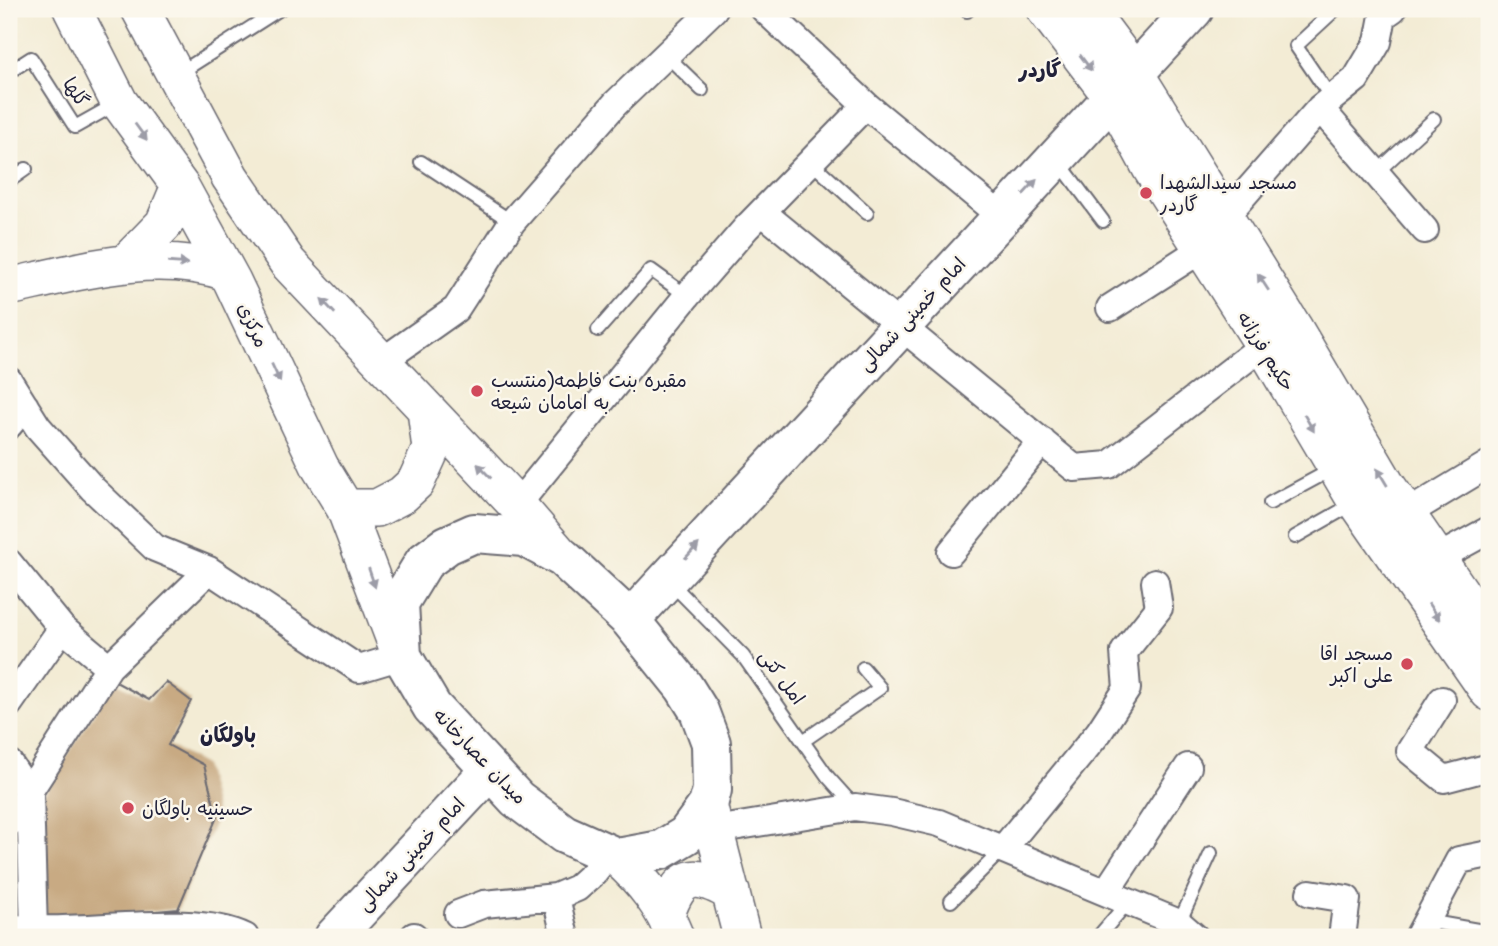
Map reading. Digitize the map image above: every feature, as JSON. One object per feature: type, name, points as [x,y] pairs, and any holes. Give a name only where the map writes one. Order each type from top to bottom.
[{"type":"main road","name":"حکیم فرزانه","points":[[1045,9],[1123,85],[1223,219],[1406,514],[1423,566],[1489,692]]},
{"type":"main road","name":"حکیم فرزانه","points":[[1087,9],[1202,249],[1264,345],[1357,502],[1487,627]]},
{"type":"main road","name":"امام خمینی شمالی","points":[[630,620],[1194,9]]},
{"type":"main road","points":[[81,24],[99,27],[118,16],[143,14],[178,74],[230,177],[288,263],[517,505],[563,558]]},
{"type":"main road","name":"مرکزی","points":[[81,24],[119,103],[180,186],[227,272],[320,467],[345,508],[402,656]]},
{"type":"main road","points":[[127,262],[164,224],[180,186]]},
{"type":"main road","points":[[9,287],[127,262],[175,262],[227,272]]},
{"type":"main road","points":[[345,508],[377,508],[402,495],[416,482],[431,449],[426,410]]},
{"type":"main road","name":"میدان عصارخانه","points":[[609,854],[564,834],[517,799],[432,707],[402,656],[400,603],[424,562],[447,545],[474,533],[524,537],[563,558],[630,620],[699,711],[711,743],[712,818]]},
{"type":"main road","name":"امام خمینی شمالی","points":[[334,937],[489,771]]},
{"type":"main road","points":[[609,854],[661,850],[712,818],[742,937]]},
{"type":"main road","points":[[609,854],[647,885],[671,926]]},
{"type":"main road","points":[[671,926],[674,890],[686,881],[707,879],[730,892]]},
{"type":"street","points":[[381,362],[456,309],[512,222],[615,104],[714,9]]},
{"type":"street","points":[[764,9],[866,105],[1002,217]]},
{"type":"street","points":[[1110,308],[1202,249],[1223,219],[1326,103],[1361,69],[1378,42],[1384,11]]},
{"type":"street","points":[[1326,103],[1376,173],[1425,230]]},
{"type":"street","points":[[517,505],[687,296],[762,212],[866,105]]},
{"type":"street","points":[[762,212],[1074,468],[1109,465],[1264,345]]},
{"type":"street","points":[[9,381],[17,415],[38,427],[93,489],[155,548],[209,570],[359,669],[402,656]]},
{"type":"street","points":[[951,552],[1042,441]]},
{"type":"street","points":[[1406,514],[1489,464]]},
{"type":"street","points":[[1423,566],[1489,530]]},
{"type":"street","points":[[9,563],[62,628],[109,667]]},
{"type":"street","points":[[9,823],[109,667],[209,570]]},
{"type":"street","points":[[1003,849],[1098,732],[1127,689],[1124,652],[1160,608],[1155,582]]},
{"type":"street","points":[[9,704],[62,628]]},
{"type":"street","points":[[1442,700],[1410,751],[1444,779],[1486,768],[1489,772]]},
{"type":"street","points":[[9,763],[30,794],[34,932],[189,926],[245,937]]},
{"type":"street","points":[[1117,897],[1188,767]]},
{"type":"street","points":[[712,818],[855,807],[939,822],[1117,897],[1187,930]]},
{"type":"street","points":[[458,914],[484,904],[556,897],[578,888],[609,854]]},
{"type":"street","points":[[1423,929],[1458,860],[1489,854]]},
{"type":"street","points":[[1310,893],[1347,899],[1342,937]]},
{"type":"street","points":[[556,897],[565,937]]},
{"type":"lane","points":[[178,74],[281,9]]},
{"type":"lane","points":[[1326,103],[1296,46],[1336,9]]},
{"type":"lane","points":[[666,55],[702,90]]},
{"type":"lane","name":"گلها","points":[[9,72],[30,58],[75,127],[119,103]]},
{"type":"lane","points":[[1376,173],[1434,120]]},
{"type":"lane","points":[[1056,159],[1103,221]]},
{"type":"lane","points":[[421,162],[512,222]]},
{"type":"lane","points":[[811,162],[867,213]]},
{"type":"lane","points":[[9,181],[26,169]]},
{"type":"lane","points":[[598,330],[651,270],[687,296]]},
{"type":"lane","points":[[1270,503],[1336,467]]},
{"type":"lane","points":[[1295,537],[1357,502]]},
{"type":"lane","name":"امل کتی","points":[[667,578],[743,656],[828,777],[855,807]]},
{"type":"lane","points":[[803,741],[880,688],[863,668]]},
{"type":"lane","points":[[951,901],[1003,849]]},
{"type":"lane","points":[[1187,930],[1211,853]]},
{"type":"lane","points":[[1098,937],[1117,897]]},
{"type":"lane","points":[[1423,929],[1489,932]]},
{"type":"building","name":"حسینیه باولگان","points":[[114,681],[149,700],[166,682],[191,701],[168,745],[204,765],[217,817],[178,909],[46,921],[40,800]]},
{"type":"place","name":"مسجد سیدالشهدا گاردر","points":[[1146,193]]},
{"type":"place","name":"مقبره بنت فاطمه(منتسب به امامان شیعه","points":[[477,391]]},
{"type":"place","name":"مسجد اقا علی اکبر","points":[[1407,664]]},
{"type":"place","name":"حسینیه باولگان","points":[[128,808]]},
{"type":"district","name":"گاردر","points":[[1040,70]]},
{"type":"district","name":"باولگان","points":[[228,735]]}]
